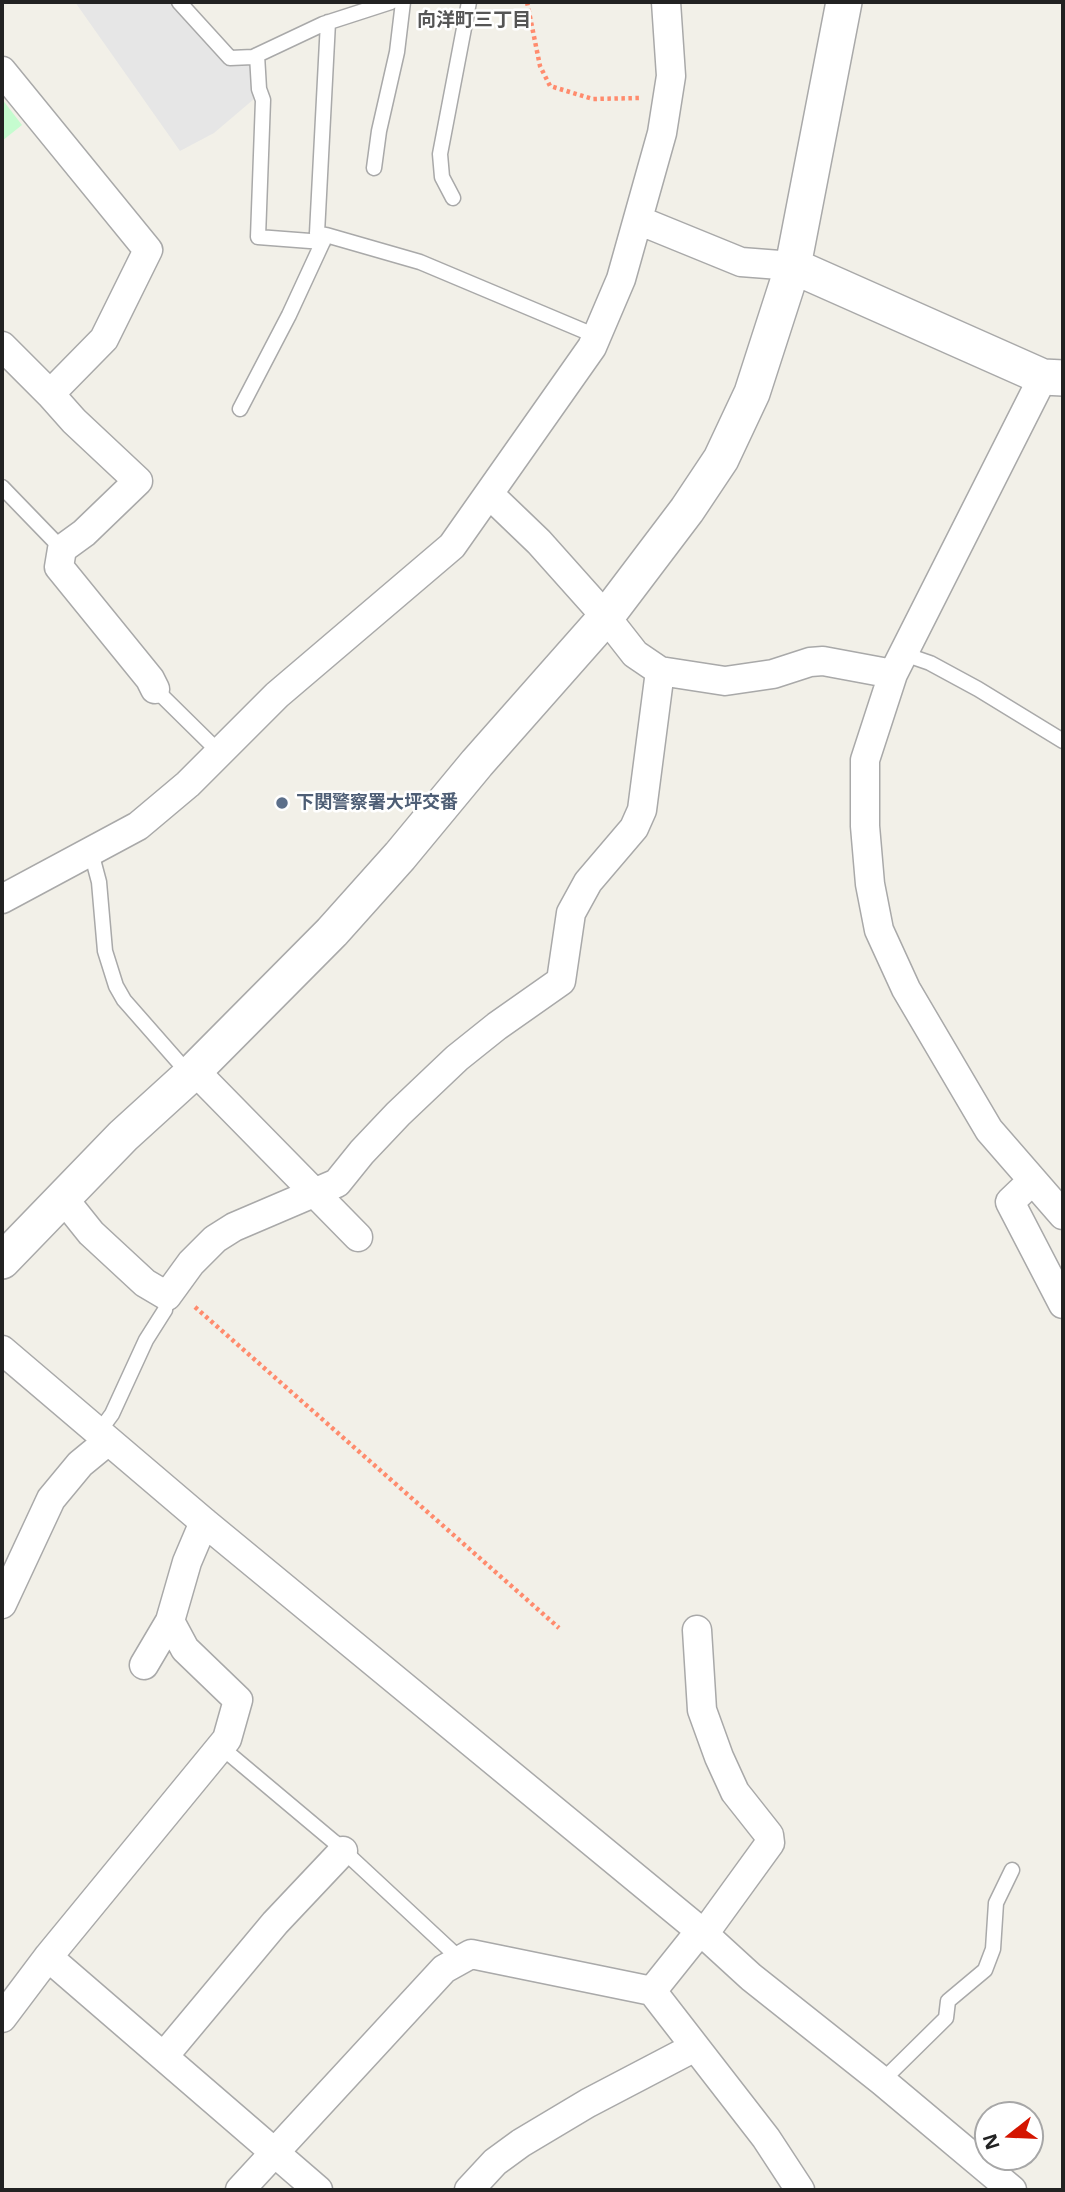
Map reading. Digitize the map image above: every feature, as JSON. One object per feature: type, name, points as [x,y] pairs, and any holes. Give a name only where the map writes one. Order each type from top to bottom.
[{"type":"street","points":[[2,899],[138,826],[188,783],[276,695],[452,546],[592,347],[621,279],[662,132],[668,98],[671,76],[666,2]]},
{"type":"street","points":[[2,1261],[123,1136],[193,1073],[332,932],[606,617],[687,510],[721,459],[752,393],[793,267],[844,2]]},
{"type":"street","points":[[2,71],[148,250],[104,339],[50,394]]},
{"type":"street","points":[[638,219],[741,262],[793,267],[1053,378],[898,664],[865,760],[866,838],[870,884],[879,930],[906,989],[989,1130],[1063,1215]]},
{"type":"street","points":[[2,346],[74,421],[138,481],[84,533],[62,549],[58,567],[150,679],[155,689]]},
{"type":"street","points":[[489,494],[539,542],[635,654],[660,671],[725,681],[773,674],[810,662],[898,664]]},
{"type":"street","points":[[63,1198],[90,1233],[145,1283],[170,1292],[191,1263],[215,1239],[234,1227],[337,1183],[371,1142],[457,1058],[561,981],[571,913],[587,882],[634,828],[642,810],[660,671]]},
{"type":"street","points":[[193,1073],[358,1237]]},
{"type":"street","points":[[1032,1181],[1010,1202],[1063,1304]]},
{"type":"street","points":[[2,1350],[204,1522],[702,1933],[751,1977],[882,2081],[1012,2190]]},
{"type":"street","points":[[2,1604],[51,1499],[103,1437]]},
{"type":"street","points":[[144,1665],[170,1621],[187,1562],[204,1522]]},
{"type":"street","points":[[2,2018],[228,1739],[238,1700],[185,1649],[170,1621]]},
{"type":"street","points":[[652,1992],[702,1933],[770,1843],[769,1835],[735,1792],[719,1758],[702,1710],[697,1630]]},
{"type":"street","points":[[163,2056],[275,1923],[343,1851]]},
{"type":"street","points":[[240,2190],[443,1969],[471,1954],[652,1992],[766,2138],[800,2190]]},
{"type":"street","points":[[48,1958],[318,2190]]},
{"type":"street","points":[[485,2184],[495,2162],[521,2143],[588,2103],[695,2047]]},
{"type":"lane","points":[[179,2],[230,58],[257,55],[328,22],[391,2]]},
{"type":"lane","points":[[374,168],[379,131],[397,52],[403,2]]},
{"type":"lane","points":[[453,198],[443,177],[440,154],[469,2]]},
{"type":"lane","points":[[324,239],[317,233],[328,22]]},
{"type":"lane","points":[[257,55],[259,89],[263,100],[258,237],[324,239],[420,262],[596,336]]},
{"type":"lane","points":[[240,409],[289,315],[324,239]]},
{"type":"lane","points":[[2,487],[62,549]]},
{"type":"lane","points":[[898,664],[930,663],[1063,741]]},
{"type":"lane","points":[[155,689],[218,751]]},
{"type":"lane","points":[[91,852],[99,882],[105,951],[116,986],[124,1000],[193,1073]]},
{"type":"lane","points":[[103,1437],[146,1340],[165,1310],[170,1292]]},
{"type":"lane","points":[[221,1747],[343,1851],[461,1959]]},
{"type":"lane","points":[[882,2081],[946,2018],[948,2001],[985,1970],[993,1949],[996,1903],[1012,1870]]},
{"type":"path","points":[[527,2],[540,66],[550,86],[593,99],[668,98]]},
{"type":"path","points":[[170,1292],[559,1628]]},
{"type":"green space","points":[[2,99],[22,125],[2,141]]},
{"type":"shaded area","points":[[75,2],[176,2],[231,64],[253,65],[254,99],[214,133],[180,151]]},
{"type":"place","name":"下関警察署大坪交番","points":[[282,803]]},
{"type":"district","name":"向洋町三丁目","points":[[474,21]]}]
